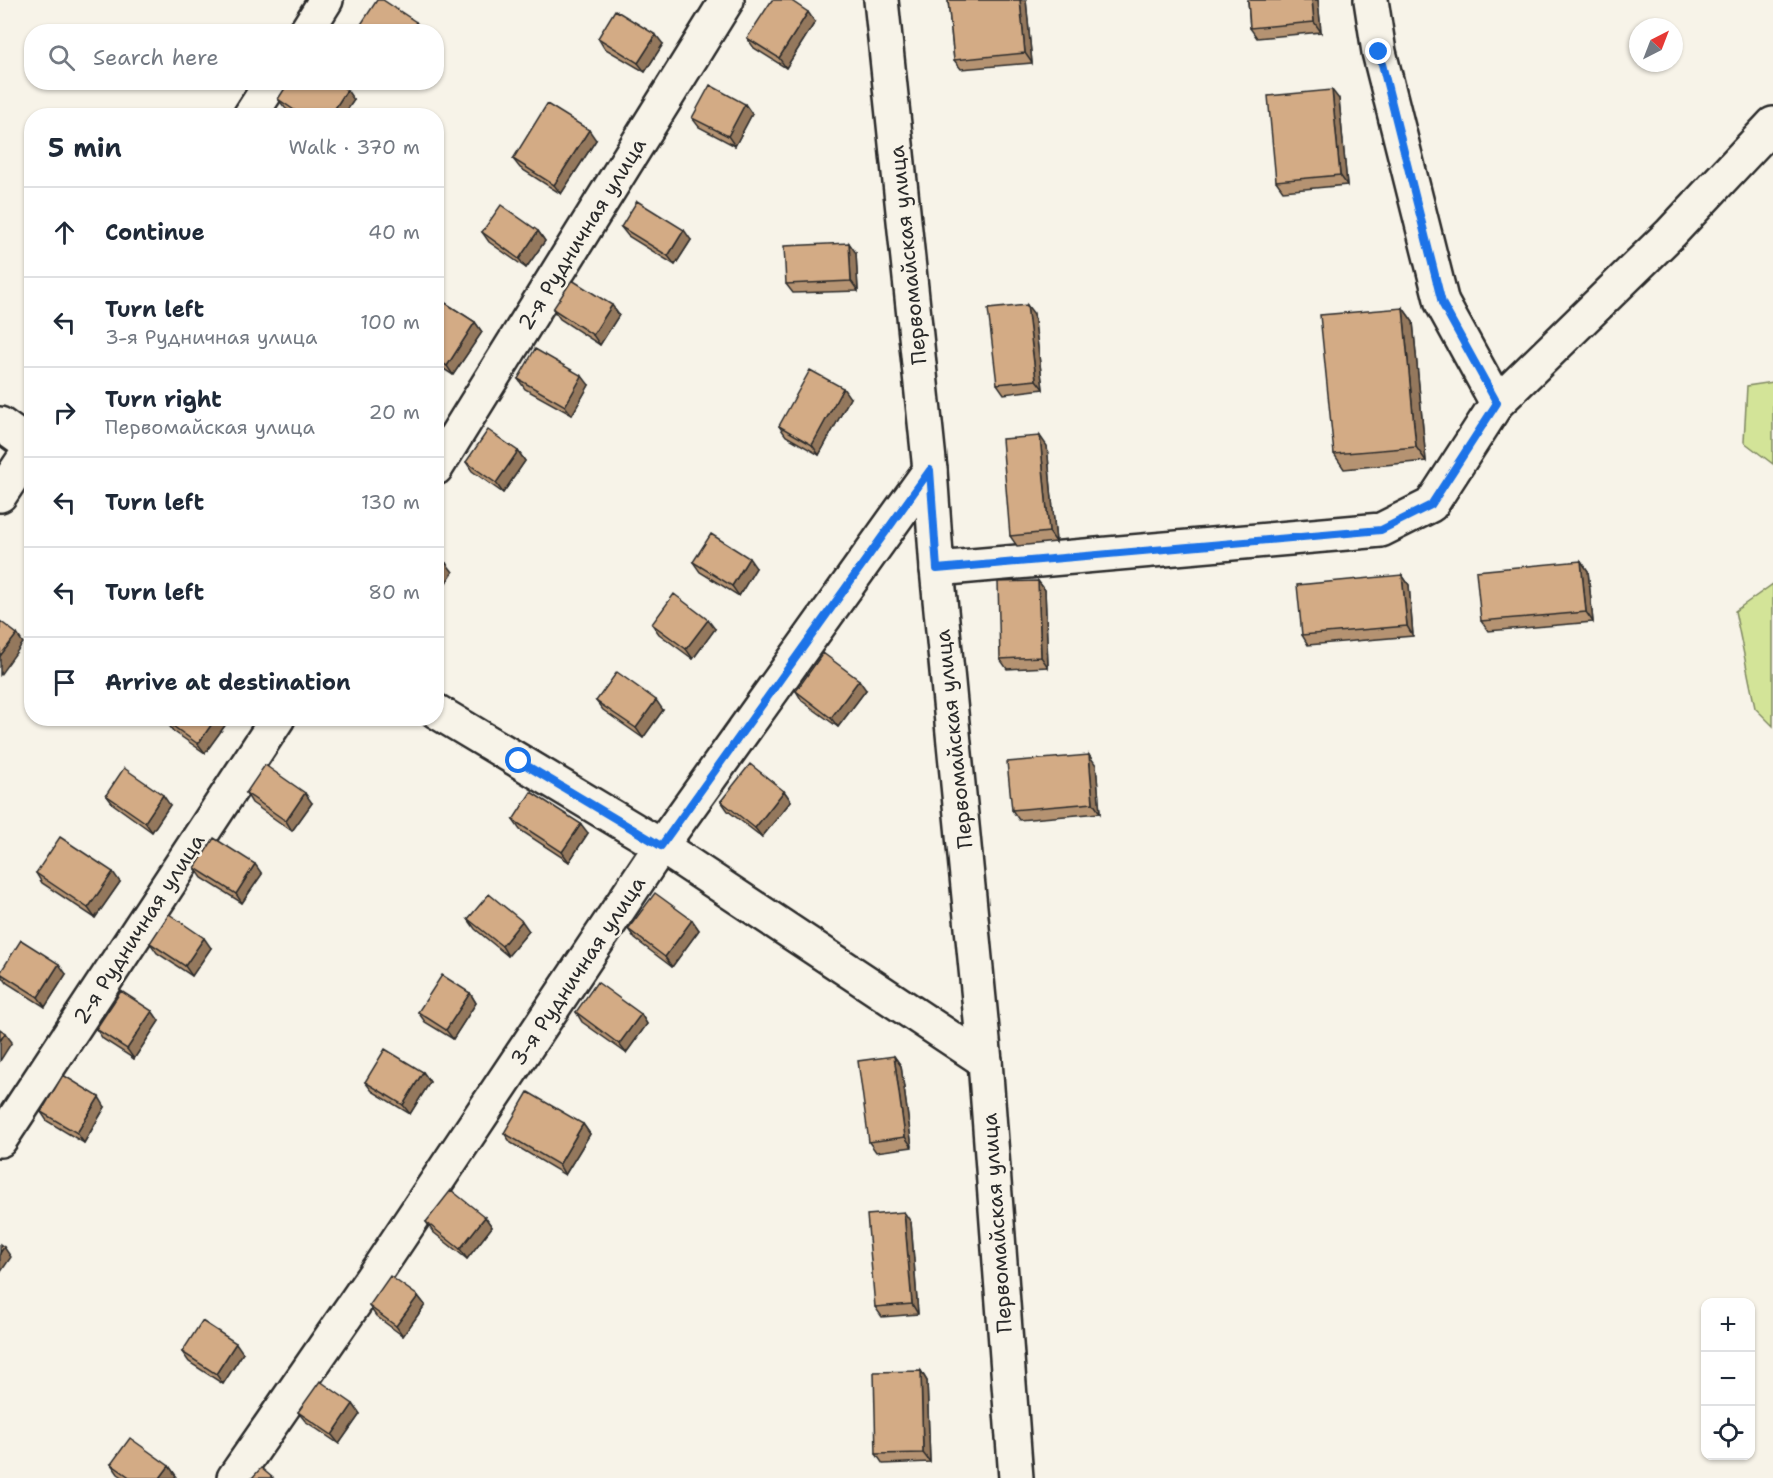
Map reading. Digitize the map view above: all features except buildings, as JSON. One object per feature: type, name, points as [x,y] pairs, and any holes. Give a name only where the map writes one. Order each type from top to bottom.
[{"type":"street","points":[[311,24],[326,0]]},
{"type":"street","name":"2-я Рудничная улица","points":[[444,455],[727,0]]},
{"type":"street","name":"Первомайская улица","points":[[881,0],[930,470],[937,569],[985,1061],[1016,1478]]},
{"type":"street","points":[[1371,0],[1379,52],[1442,303],[1497,403]]},
{"type":"street","points":[[255,108],[267,90]]},
{"type":"street","points":[[937,569],[1381,530],[1431,505],[1497,403],[1671,233],[1773,124]]},
{"type":"street","points":[[0,424],[24,442]]},
{"type":"street","points":[[0,495],[24,458]]},
{"type":"street","name":"3-я Рудничная улица","points":[[234,1478],[379,1268],[661,846],[930,470]]},
{"type":"street","points":[[444,716],[661,846],[985,1061]]},
{"type":"street","name":"2-я Рудничная улица","points":[[0,1140],[273,726]]},
{"type":"green space","points":[[1773,382],[1773,464],[1744,442],[1747,386]]},
{"type":"green space","points":[[1773,584],[1773,726],[1755,708],[1735,611]]},
{"type":"route","points":[[519,761],[661,846],[930,470],[937,569],[1381,530],[1431,505],[1497,403],[1442,303],[1379,52]]}]
